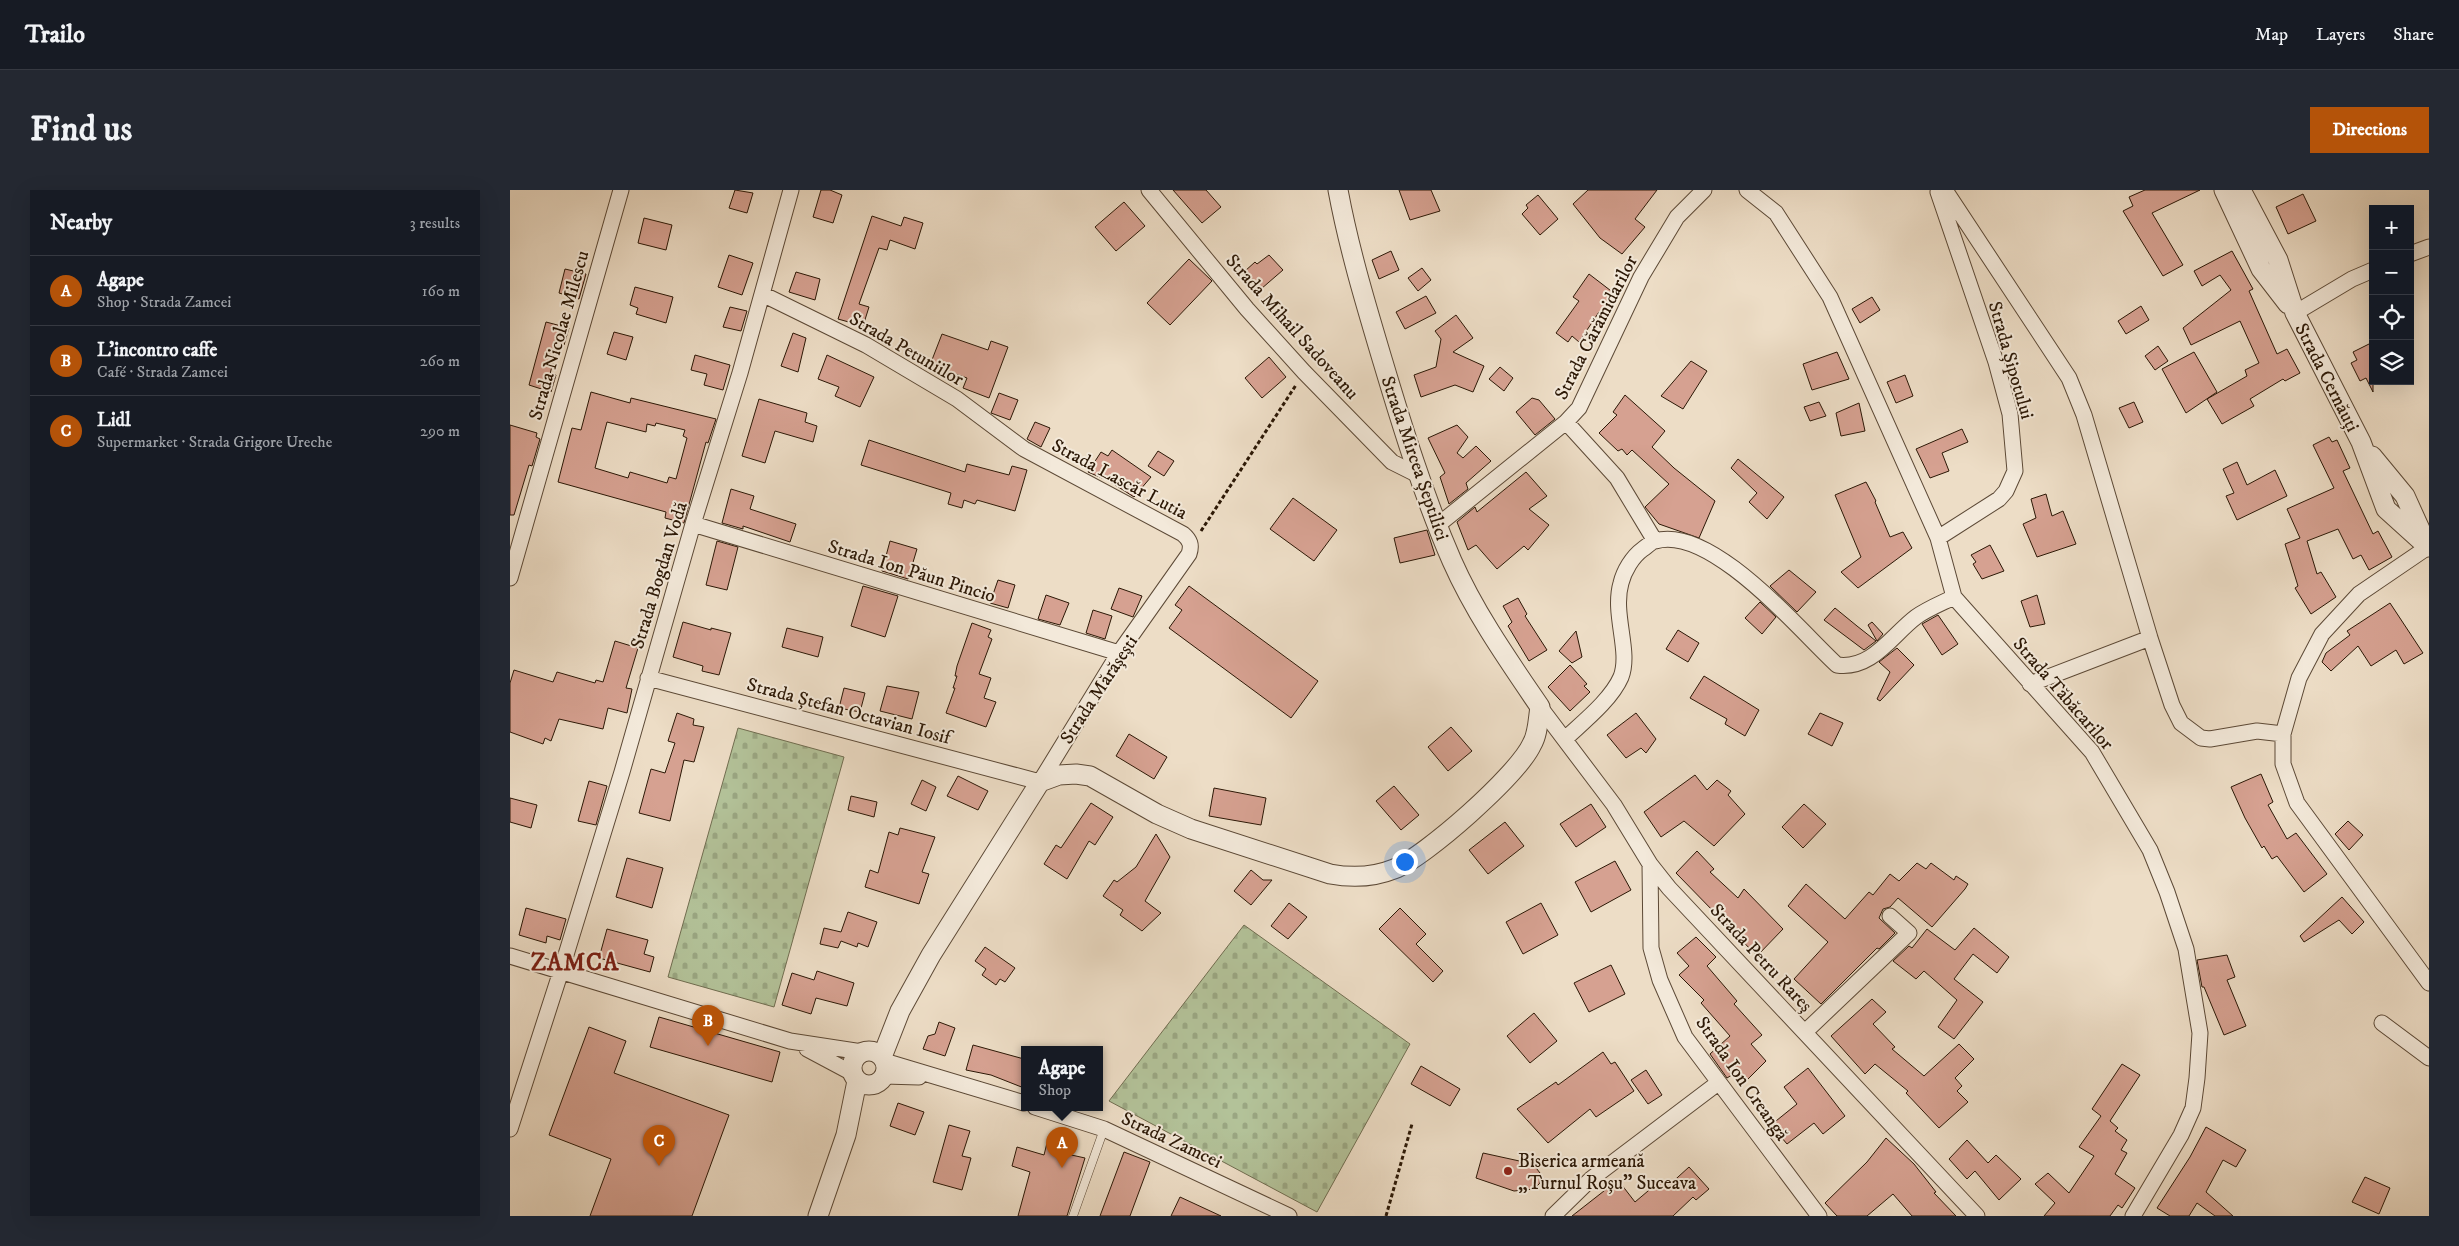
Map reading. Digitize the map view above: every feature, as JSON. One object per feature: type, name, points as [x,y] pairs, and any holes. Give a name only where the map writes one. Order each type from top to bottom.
[{"type":"street","name":"Strada Nicolae Milescu","points":[[510,578],[620,190]]},
{"type":"street","name":"Strada Bogdan Vodă","points":[[510,1129],[561,971],[740,373],[791,190]]},
{"type":"street","name":"Strada Mihail Sadoveanu","points":[[1149,190],[1247,309],[1304,372],[1392,462],[1420,476]]},
{"type":"street","name":"Strada Mircea Șeptilici","points":[[1338,190],[1345,229],[1360,285],[1420,476],[1438,525],[1453,563],[1490,633],[1540,707]]},
{"type":"street","name":"Strada Cărămidarilor","points":[[1438,525],[1566,422],[1579,408],[1641,277],[1677,217],[1704,190]]},
{"type":"street","points":[[1747,190],[1776,213],[1830,297],[1938,538]]},
{"type":"street","name":"Strada Șipotului","points":[[1937,190],[1996,362],[2010,414],[2015,471],[2006,492],[1999,499],[1938,538]]},
{"type":"street","points":[[1945,190],[2070,378],[2084,415],[2150,638],[2172,705],[2182,723],[2201,738],[2210,739],[2256,731],[2283,734]]},
{"type":"street","name":"Strada Cernăuți","points":[[2224,190],[2261,269],[2295,313]]},
{"type":"street","name":"Strada Cernăuți","points":[[2241,190],[2278,260],[2295,313],[2360,442],[2386,509],[2429,547]]},
{"type":"street","points":[[2414,253],[2429,247]]},
{"type":"street","points":[[2295,313],[2352,279],[2369,272]]},
{"type":"street","name":"Strada Petuniilor","points":[[762,294],[866,345],[909,370],[957,399],[1024,449]]},
{"type":"street","points":[[1566,422],[1617,478],[1654,541]]},
{"type":"street","name":"Strada Lascăr Lutia","points":[[1024,449],[1183,534],[1191,546]]},
{"type":"street","name":"Strada Ion Păun Pincio","points":[[694,524],[1119,654]]},
{"type":"street","name":"Strada Tăbăcarilor","points":[[1938,538],[1954,597],[2092,752],[2150,850],[2186,949],[2200,1033],[2198,1078],[2193,1108],[2181,1135],[2133,1216]]},
{"type":"street","points":[[1565,739],[1598,708],[1620,678],[1624,664],[1616,605],[1621,582],[1634,556],[1654,541],[1677,540],[1709,551],[1760,588],[1837,665],[1854,666],[1871,658],[1917,616],[1954,597]]},
{"type":"street","name":"Strada Mărășești","points":[[818,1216],[870,1067],[900,1011],[945,931],[1119,654],[1186,560],[1191,546]]},
{"type":"street","points":[[2429,547],[2359,594],[2322,634],[2299,678],[2283,734],[2283,764],[2297,803],[2429,983]]},
{"type":"street","points":[[2030,684],[2150,638]]},
{"type":"street","name":"Strada Ștefan Octavian Iosif","points":[[648,678],[1040,782]]},
{"type":"street","points":[[1040,782],[1059,775],[1076,774],[1090,776],[1157,814],[1191,829],[1330,874],[1350,877],[1376,875],[1396,869],[1457,824],[1488,796],[1526,755],[1533,742],[1540,707]]},
{"type":"street","name":"Strada Petru Rareș","points":[[1540,707],[1614,805],[1650,864],[1669,888],[1977,1216]]},
{"type":"street","name":"Strada Ion Creangă","points":[[1650,864],[1651,948],[1660,980],[1685,1037],[1819,1216]]},
{"type":"street","points":[[1805,1032],[1909,933],[1890,916]]},
{"type":"street","points":[[510,956],[870,1067],[936,1077],[1021,1103]]},
{"type":"street","points":[[2382,1023],[2429,1058]]},
{"type":"street","points":[[790,1041],[870,1067]]},
{"type":"street","points":[[1553,1216],[1599,1173],[1718,1083]]},
{"type":"street","name":"Strada Zamcei","points":[[1048,1111],[1104,1129],[1289,1216]]},
{"type":"lane","points":[[1073,1216],[1104,1129]]},
{"type":"path","points":[[1191,546],[1304,372]]},
{"type":"path","points":[[1386,1216],[1412,1124]]},
{"type":"green space","points":[[738,728],[844,757],[774,1007],[668,977]]},
{"type":"green space","points":[[1244,925],[1410,1044],[1317,1212],[1109,1101]]},
{"type":"building","points":[[735,190],[753,193],[747,213],[729,208]]},
{"type":"building","points":[[821,190],[830,190],[842,195],[833,223],[813,217]]},
{"type":"building","points":[[1173,190],[1206,190],[1221,207],[1202,223]]},
{"type":"building","points":[[1399,190],[1431,190],[1440,211],[1410,220]]},
{"type":"building","points":[[1588,190],[1657,190],[1635,219],[1645,227],[1622,254],[1600,238],[1573,204]]},
{"type":"building","points":[[2145,190],[2200,190],[2152,213],[2183,265],[2163,276],[2123,211],[2133,206],[2129,197]]},
{"type":"building","points":[[2303,194],[2316,221],[2288,234],[2276,207]]},
{"type":"building","points":[[1538,195],[1558,219],[1540,235],[1522,214],[1528,208],[1526,205]]},
{"type":"building","points":[[1124,202],[1145,226],[1116,251],[1095,227]]},
{"type":"building","points":[[872,216],[901,226],[904,217],[923,223],[915,249],[890,240],[887,250],[879,248],[859,304],[869,307],[863,326],[838,319]]},
{"type":"building","points":[[644,218],[672,225],[666,250],[638,243]]},
{"type":"building","points":[[1391,251],[1399,270],[1379,279],[1372,260]]},
{"type":"building","points":[[2232,251],[2253,289],[2249,291],[2277,354],[2287,349],[2300,373],[2285,381],[2283,379],[2250,399],[2254,406],[2222,424],[2207,399],[2247,376],[2245,370],[2259,363],[2240,321],[2191,345],[2183,328],[2231,290],[2220,275],[2202,286],[2194,271]]},
{"type":"building","points":[[729,255],[753,263],[742,295],[718,287]]},
{"type":"building","points":[[1269,255],[1283,270],[1261,289],[1245,271],[1255,262],[1257,264]]},
{"type":"building","points":[[1189,259],[1212,281],[1170,325],[1147,303]]},
{"type":"building","points":[[1422,268],[1431,280],[1418,291],[1408,278]]},
{"type":"building","points":[[565,269],[586,274],[579,299],[559,293]]},
{"type":"building","points":[[796,272],[820,279],[815,300],[789,292]]},
{"type":"building","points":[[1589,274],[1619,297],[1605,316],[1599,312],[1579,342],[1572,336],[1568,342],[1556,333],[1579,301],[1573,297]]},
{"type":"building","points":[[635,287],[673,297],[666,323],[636,314],[638,308],[630,305]]},
{"type":"building","points":[[1426,296],[1436,313],[1405,329],[1396,312]]},
{"type":"building","points":[[1872,297],[1880,310],[1860,323],[1852,309]]},
{"type":"building","points":[[2141,306],[2149,320],[2126,334],[2118,321]]},
{"type":"building","points":[[730,307],[747,311],[741,331],[723,327]]},
{"type":"building","points":[[1456,315],[1473,338],[1453,352],[1484,366],[1473,392],[1455,385],[1421,397],[1414,375],[1436,367],[1441,339],[1435,331]]},
{"type":"building","points":[[546,322],[569,328],[564,345],[558,343],[550,374],[556,375],[551,392],[529,385]]},
{"type":"building","points":[[614,332],[633,337],[626,360],[607,354]]},
{"type":"building","points":[[793,333],[806,338],[798,372],[781,366]]},
{"type":"building","points":[[942,334],[988,350],[991,341],[1008,347],[989,398],[963,388],[967,378],[930,365]]},
{"type":"building","points":[[2369,344],[2369,384],[2366,378],[2360,381],[2351,363],[2357,360],[2353,352]]},
{"type":"building","points":[[2158,346],[2168,361],[2155,370],[2145,356]]},
{"type":"building","points":[[1837,352],[1849,379],[1812,390],[1803,364]]},
{"type":"building","points":[[2194,352],[2217,392],[2186,413],[2162,369]]},
{"type":"building","points":[[695,355],[730,365],[723,390],[704,385],[707,374],[691,370]]},
{"type":"building","points":[[827,355],[874,377],[860,407],[835,396],[839,387],[818,379]]},
{"type":"building","points":[[1269,357],[1286,377],[1262,398],[1245,378]]},
{"type":"building","points":[[1691,361],[1707,371],[1683,409],[1661,396]]},
{"type":"building","points":[[1500,367],[1513,378],[1504,391],[1489,379]]},
{"type":"building","points":[[1905,375],[1913,396],[1896,403],[1887,382]]},
{"type":"building","points":[[591,392],[630,403],[631,398],[716,419],[708,443],[706,442],[684,523],[665,518],[666,512],[558,482],[572,428],[581,430]],"holes":[[[607,422],[646,432],[647,424],[655,426],[656,423],[685,430],[683,436],[687,438],[676,479],[669,477],[667,483],[630,472],[628,478],[595,468]]]},
{"type":"building","points":[[999,393],[1018,400],[1010,420],[991,413]]},
{"type":"building","points":[[1625,395],[1665,431],[1652,447],[1674,468],[1715,501],[1699,538],[1659,524],[1645,507],[1669,484],[1632,450],[1627,455],[1622,449],[1618,451],[1599,433],[1617,415],[1613,412]]},
{"type":"building","points":[[1532,398],[1539,400],[1555,419],[1535,435],[1516,412]]},
{"type":"building","points":[[759,399],[807,413],[805,422],[817,426],[813,442],[775,431],[765,463],[742,456]]},
{"type":"building","points":[[1819,402],[1826,416],[1810,421],[1804,407]]},
{"type":"building","points":[[2134,402],[2143,422],[2129,428],[2119,408]]},
{"type":"building","points":[[1859,403],[1865,431],[1841,436],[1836,413]]},
{"type":"building","points":[[1035,422],[1050,428],[1041,447],[1027,439]]},
{"type":"building","points":[[510,425],[537,433],[536,437],[540,439],[532,466],[529,465],[514,515],[510,515]]},
{"type":"building","points":[[1457,425],[1468,437],[1457,453],[1463,458],[1476,446],[1491,461],[1466,483],[1468,489],[1449,504],[1440,477],[1445,473],[1428,438]]},
{"type":"building","points":[[1962,429],[1968,442],[1942,453],[1949,471],[1930,478],[1916,449]]},
{"type":"building","points":[[2329,437],[2332,442],[2337,440],[2350,468],[2343,471],[2373,534],[2378,531],[2392,557],[2369,570],[2361,555],[2353,559],[2338,529],[2307,541],[2317,574],[2321,572],[2336,597],[2311,614],[2295,588],[2298,586],[2285,544],[2300,538],[2287,509],[2334,488],[2313,445]]},
{"type":"building","points":[[869,440],[965,472],[967,464],[1009,475],[1012,466],[1027,470],[1015,511],[977,500],[975,504],[964,500],[962,508],[948,504],[951,493],[861,465]]},
{"type":"building","points":[[1112,450],[1151,477],[1134,497],[1109,481],[1088,472],[1101,452],[1108,456]]},
{"type":"building","points":[[1158,451],[1174,461],[1164,476],[1148,466]]},
{"type":"building","points":[[1738,459],[1784,497],[1767,519],[1749,502],[1757,493],[1731,468]]},
{"type":"building","points":[[2237,462],[2247,485],[2275,470],[2287,496],[2237,520],[2226,496],[2234,493],[2223,469]]},
{"type":"building","points":[[1526,472],[1547,496],[1529,509],[1549,525],[1528,550],[1524,546],[1497,569],[1476,545],[1468,550],[1457,522],[1475,507],[1477,512]]},
{"type":"building","points":[[1866,482],[1876,501],[1890,537],[1903,532],[1912,548],[1858,588],[1841,572],[1861,557],[1835,495]]},
{"type":"building","points":[[731,489],[754,496],[750,509],[796,524],[790,542],[743,526],[743,529],[722,523]]},
{"type":"building","points":[[2046,494],[2052,516],[2063,511],[2076,544],[2037,557],[2023,524],[2036,518],[2031,499]]},
{"type":"building","points":[[1293,498],[1337,530],[1314,561],[1270,529]]},
{"type":"building","points":[[1427,530],[1435,555],[1400,563],[1394,538]]},
{"type":"building","points":[[717,541],[738,547],[727,590],[706,585]]},
{"type":"building","points":[[890,541],[917,549],[908,579],[882,571]]},
{"type":"building","points":[[1990,545],[2004,571],[1982,579],[1973,564],[1976,562],[1971,555]]},
{"type":"building","points":[[1789,570],[1816,592],[1797,612],[1770,586]]},
{"type":"building","points":[[998,580],[1015,585],[1008,608],[990,603]]},
{"type":"building","points":[[863,586],[898,596],[885,637],[851,626]]},
{"type":"building","points":[[1189,586],[1318,681],[1291,718],[1169,628],[1182,610],[1175,605]]},
{"type":"building","points":[[1119,588],[1142,596],[1133,617],[1111,609]]},
{"type":"building","points":[[1046,595],[1069,603],[1060,625],[1038,619]]},
{"type":"building","points":[[2037,595],[2045,624],[2030,627],[2021,601]]},
{"type":"building","points":[[1518,598],[1527,614],[1525,616],[1547,650],[1529,661],[1508,626],[1512,622],[1503,606]]},
{"type":"building","points":[[1760,602],[1776,617],[1762,634],[1745,618]]},
{"type":"building","points":[[2390,603],[2423,653],[2404,664],[2396,650],[2371,666],[2358,646],[2331,671],[2322,662],[2326,653],[2350,635],[2347,631]]},
{"type":"building","points":[[1835,608],[1876,641],[1864,650],[1824,620]]},
{"type":"building","points":[[1093,610],[1112,616],[1105,639],[1086,633]]},
{"type":"building","points":[[1938,615],[1958,644],[1942,655],[1922,624]]},
{"type":"building","points":[[683,622],[711,630],[711,628],[731,633],[719,675],[702,671],[703,666],[673,657]]},
{"type":"building","points":[[1872,622],[1883,634],[1877,641],[1868,625]]},
{"type":"building","points":[[972,623],[991,630],[988,637],[992,639],[979,674],[991,678],[984,698],[996,702],[986,727],[946,713],[955,688],[953,688],[957,676],[955,676],[957,666]]},
{"type":"building","points":[[787,628],[823,637],[818,657],[782,647]]},
{"type":"building","points":[[1678,630],[1699,643],[1688,662],[1666,649]]},
{"type":"building","points":[[1576,631],[1582,657],[1572,663],[1559,651]]},
{"type":"building","points":[[615,641],[638,648],[626,688],[632,689],[627,713],[608,708],[603,729],[559,719],[551,741],[545,738],[543,744],[510,732],[510,683],[514,670],[553,682],[557,672],[595,683],[596,680],[603,682]]},
{"type":"building","points":[[1897,648],[1914,665],[1880,701],[1877,699],[1890,672],[1879,662]]},
{"type":"building","points":[[1570,665],[1587,684],[1584,686],[1590,692],[1570,711],[1548,687]]},
{"type":"building","points":[[1704,676],[1759,710],[1745,736],[1725,724],[1727,719],[1690,698]]},
{"type":"building","points":[[887,686],[919,692],[912,719],[880,711]]},
{"type":"building","points":[[844,688],[865,693],[860,712],[839,708]]},
{"type":"building","points":[[677,713],[694,719],[693,725],[704,727],[694,762],[684,760],[670,821],[639,813],[651,769],[665,773],[675,743],[668,741]]},
{"type":"building","points":[[1636,713],[1656,739],[1646,753],[1641,748],[1626,758],[1607,735]]},
{"type":"building","points":[[1820,713],[1843,723],[1832,746],[1808,734]]},
{"type":"building","points":[[1451,727],[1472,751],[1448,771],[1428,747]]},
{"type":"building","points":[[1129,734],[1167,757],[1154,779],[1116,756]]},
{"type":"building","points":[[2261,774],[2273,802],[2268,805],[2287,839],[2296,833],[2327,874],[2304,892],[2277,856],[2272,859],[2264,846],[2262,848],[2245,818],[2231,787]]},
{"type":"building","points":[[1695,775],[1707,790],[1717,780],[1731,791],[1728,795],[1745,814],[1714,846],[1684,821],[1661,837],[1644,812]]},
{"type":"building","points":[[958,776],[988,791],[978,810],[947,796]]},
{"type":"building","points":[[922,780],[936,787],[926,811],[911,804]]},
{"type":"building","points":[[589,781],[607,786],[596,825],[578,821]]},
{"type":"building","points":[[1394,786],[1419,815],[1401,830],[1376,801]]},
{"type":"building","points":[[1214,788],[1266,798],[1261,825],[1209,816]]},
{"type":"building","points":[[851,796],[877,802],[874,817],[848,810]]},
{"type":"building","points":[[510,798],[537,805],[531,828],[510,822]]},
{"type":"building","points":[[1091,803],[1113,817],[1095,845],[1089,841],[1067,879],[1044,864],[1056,845],[1061,848]]},
{"type":"building","points":[[1591,804],[1606,827],[1576,847],[1560,824]]},
{"type":"building","points":[[1804,804],[1826,824],[1803,848],[1782,827]]},
{"type":"building","points":[[2348,821],[2363,835],[2349,850],[2335,834]]},
{"type":"building","points":[[1505,822],[1524,846],[1488,874],[1469,850]]},
{"type":"building","points":[[900,828],[935,837],[922,872],[929,874],[919,904],[865,887],[870,870],[878,873],[889,832],[898,835]]},
{"type":"building","points":[[1156,834],[1170,857],[1145,901],[1161,913],[1142,931],[1120,915],[1123,910],[1103,896],[1114,880],[1117,882],[1136,867]]},
{"type":"building","points":[[1697,851],[1714,869],[1710,872],[1738,898],[1744,889],[1783,929],[1757,956],[1676,873]]},
{"type":"building","points":[[627,858],[663,868],[652,908],[616,897]]},
{"type":"building","points":[[1615,861],[1631,890],[1591,912],[1575,882]]},
{"type":"building","points":[[1917,863],[1926,869],[1931,863],[1954,880],[1956,876],[1968,884],[1932,927],[1898,898],[1890,907],[1883,909],[1879,918],[1895,933],[1879,949],[1877,948],[1821,1004],[1794,979],[1828,942],[1788,906],[1806,884],[1845,919],[1869,892],[1873,895],[1890,874],[1899,881]]},
{"type":"building","points":[[1251,870],[1263,880],[1272,880],[1251,905],[1234,891]]},
{"type":"building","points":[[2342,897],[2364,922],[2352,934],[2339,920],[2304,942],[2300,936]]},
{"type":"building","points":[[1289,903],[1307,917],[1288,939],[1271,926]]},
{"type":"building","points":[[1541,903],[1558,935],[1523,954],[1506,922]]},
{"type":"building","points":[[526,908],[566,919],[560,940],[547,936],[546,943],[519,935]]},
{"type":"building","points":[[1400,908],[1426,934],[1416,944],[1443,971],[1433,982],[1379,929]]},
{"type":"building","points":[[848,912],[877,922],[868,947],[858,943],[857,947],[841,941],[838,948],[820,944],[824,928],[841,932]]},
{"type":"building","points":[[1974,928],[2009,957],[1997,973],[1973,954],[1954,979],[1983,1002],[1954,1039],[1938,1027],[1957,1000],[1924,971],[1916,979],[1893,961],[1909,946],[1912,948],[1927,929],[1955,950]]},
{"type":"building","points":[[607,929],[648,940],[644,954],[654,957],[650,972],[599,958]]},
{"type":"building","points":[[1696,937],[1716,957],[1707,966],[1737,1001],[1734,1004],[1762,1035],[1751,1044],[1766,1061],[1744,1083],[1735,1073],[1727,1078],[1710,1054],[1730,1036],[1701,1003],[1704,1000],[1679,975],[1689,966],[1677,953]]},
{"type":"building","points":[[985,947],[1015,968],[1005,982],[1000,979],[996,985],[982,975],[986,969],[975,961]]},
{"type":"building","points":[[2227,955],[2235,977],[2227,980],[2246,1026],[2224,1035],[2204,987],[2202,987],[2197,960]]},
{"type":"building","points":[[1611,965],[1625,994],[1589,1012],[1574,983]]},
{"type":"building","points":[[817,971],[854,983],[847,1006],[816,998],[811,1014],[782,1005],[792,973],[814,980]]},
{"type":"building","points":[[1872,999],[1886,1012],[1873,1024],[1895,1047],[1892,1049],[1924,1076],[1959,1044],[1974,1059],[1955,1078],[1962,1086],[1957,1091],[1968,1102],[1939,1128],[1906,1093],[1908,1091],[1875,1064],[1865,1074],[1831,1036]]},
{"type":"building","points":[[1534,1013],[1557,1041],[1530,1063],[1507,1036]]},
{"type":"building","points":[[659,1017],[780,1052],[772,1082],[650,1047]]},
{"type":"building","points":[[939,1022],[955,1028],[945,1056],[923,1049],[928,1036],[935,1034]]},
{"type":"building","points":[[589,1027],[626,1041],[614,1073],[729,1115],[692,1216],[590,1216],[611,1159],[549,1135]]},
{"type":"building","points":[[973,1045],[1021,1058],[1021,1087],[991,1075],[966,1070]]},
{"type":"building","points":[[1603,1052],[1611,1064],[1615,1062],[1634,1091],[1596,1117],[1590,1109],[1548,1143],[1517,1109],[1556,1082],[1558,1085]]},
{"type":"building","points":[[2122,1064],[2140,1075],[2110,1121],[2118,1128],[2115,1131],[2127,1140],[2121,1150],[2127,1153],[2115,1174],[2135,1188],[2122,1208],[2118,1205],[2110,1216],[2044,1216],[2055,1203],[2035,1184],[2048,1173],[2069,1193],[2094,1156],[2079,1147],[2101,1116],[2092,1109]]},
{"type":"building","points":[[1421,1066],[1460,1089],[1450,1106],[1411,1084]]},
{"type":"building","points":[[1808,1068],[1845,1116],[1823,1134],[1814,1123],[1787,1144],[1771,1125],[1797,1104],[1784,1087]]},
{"type":"building","points":[[1646,1070],[1662,1095],[1648,1104],[1631,1080]]},
{"type":"building","points":[[898,1103],[924,1112],[915,1135],[890,1126]]},
{"type":"building","points":[[949,1125],[970,1131],[962,1156],[971,1158],[962,1190],[933,1182]]},
{"type":"building","points":[[2206,1127],[2246,1150],[2236,1167],[2223,1160],[2206,1192],[2233,1216],[2215,1216],[2197,1203],[2189,1216],[2170,1216],[2157,1208],[2190,1157]]},
{"type":"building","points":[[1886,1138],[1914,1164],[1936,1192],[1934,1193],[1956,1216],[1912,1216],[1893,1194],[1867,1216],[1837,1216],[1825,1203],[1867,1162]]},
{"type":"building","points":[[1967,1140],[1988,1163],[1996,1155],[2021,1179],[1999,1200],[1975,1171],[1967,1179],[1949,1159]]},
{"type":"building","points":[[1047,1143],[1068,1149],[1067,1154],[1085,1158],[1067,1216],[1018,1216],[1030,1172],[1012,1166],[1017,1147],[1044,1155]]},
{"type":"building","points":[[1124,1152],[1150,1162],[1130,1216],[1100,1216]]},
{"type":"building","name":"Biserica armeană „Turnul Roșu” Suceava","points":[[1483,1153],[1533,1164],[1540,1173],[1540,1183],[1534,1189],[1514,1191],[1476,1178]]},
{"type":"building","points":[[1689,1167],[1709,1189],[1696,1200],[1693,1197],[1673,1216],[1572,1216],[1618,1180],[1635,1202],[1661,1180],[1667,1187]]},
{"type":"building","points":[[2365,1177],[2390,1188],[2379,1214],[2352,1202]]},
{"type":"building","points":[[1180,1197],[1221,1216],[1171,1216]]},
{"type":"place","name":"L'incontro caffe","points":[[708,1046]]},
{"type":"place","name":"Lidl","points":[[659,1166]]},
{"type":"place","name":"Agape","points":[[1062,1168]]},
{"type":"place","name":"Biserica armeană „Turnul Roșu” Suceava","points":[[1508,1171]]},
{"type":"district","name":"ZAMCA","points":[[575,962]]}]
